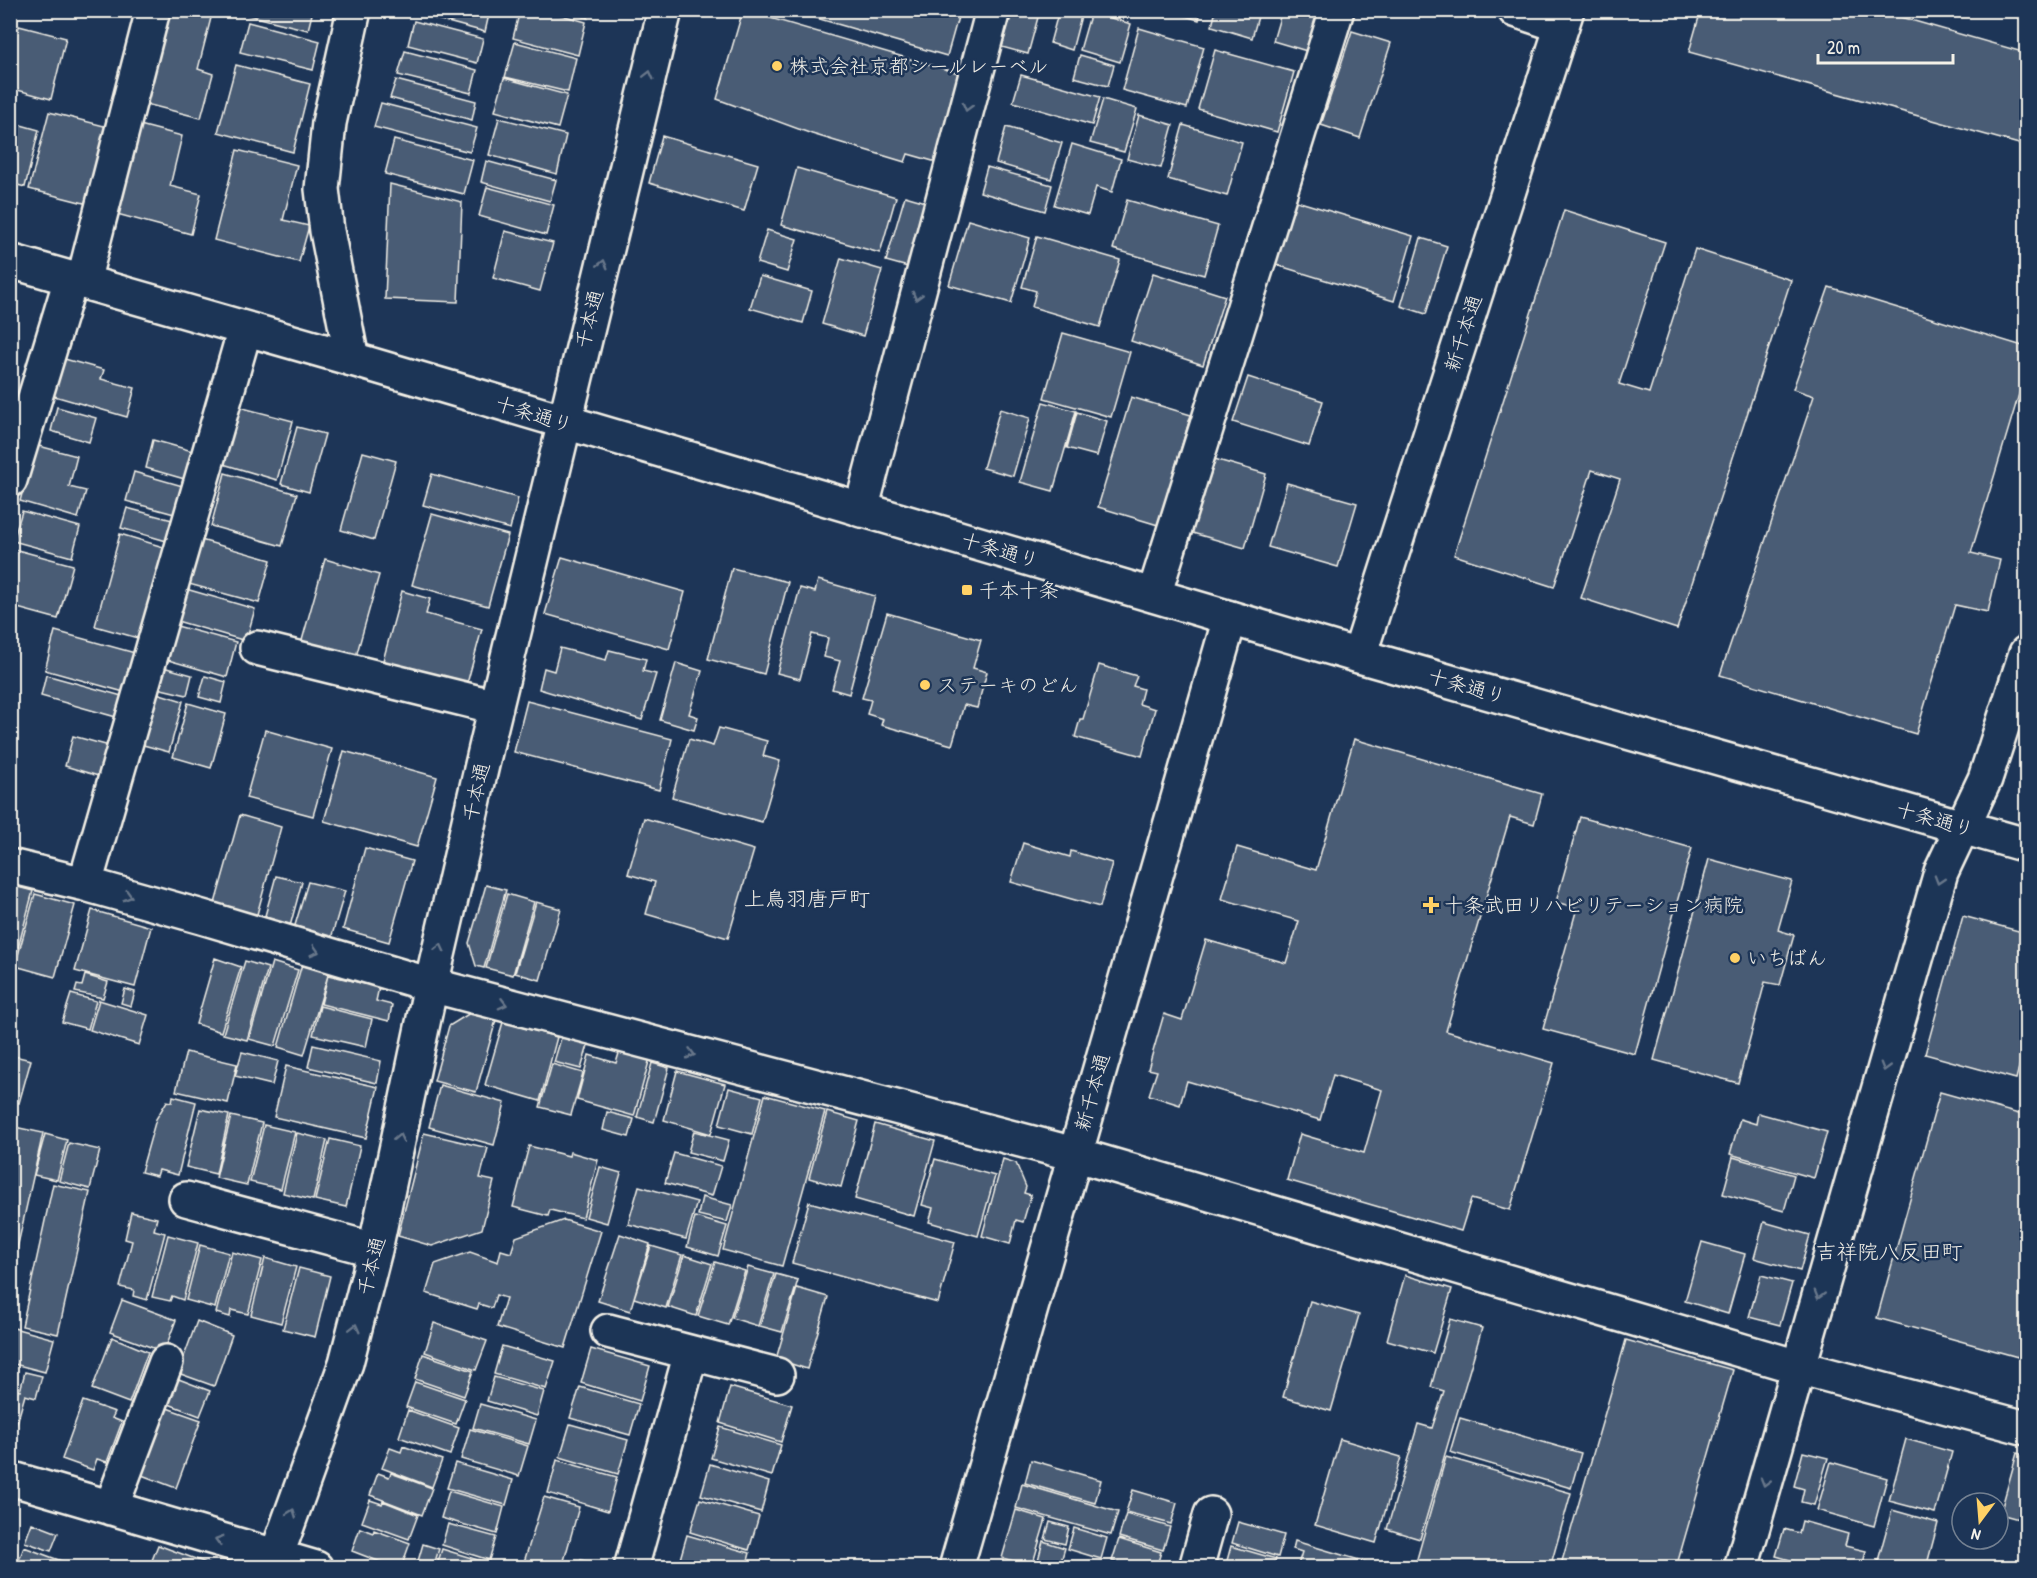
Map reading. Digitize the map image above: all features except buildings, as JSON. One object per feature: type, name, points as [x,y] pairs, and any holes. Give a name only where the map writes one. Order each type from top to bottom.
[{"type":"street","points":[[10,480],[77,280],[153,10]]},
{"type":"street","points":[[352,359],[327,231],[322,189],[329,123],[354,10]]},
{"type":"street","name":"千本通","points":[[274,1562],[346,1363],[375,1250],[431,985],[496,707],[665,10]]},
{"type":"street","points":[[861,510],[993,10]]},
{"type":"street","points":[[1154,595],[1337,10]]},
{"type":"street","points":[[1515,10],[1564,18]]},
{"type":"street","name":"新千本通","points":[[1359,656],[1564,18]]},
{"type":"street","name":"十条通り","points":[[10,261],[352,359],[1359,656],[2026,845]]},
{"type":"street","points":[[85,884],[245,329]]},
{"type":"street","name":"新千本通","points":[[956,1568],[1230,618]]},
{"type":"street","points":[[257,648],[496,707]]},
{"type":"street","points":[[1741,1568],[1941,872],[1985,779],[2026,653]]},
{"type":"street","points":[[10,866],[85,884],[202,917],[431,985],[1074,1154],[1798,1367],[2026,1428]]},
{"type":"street","points":[[186,1199],[375,1250]]},
{"type":"street","points":[[608,1331],[777,1375]]},
{"type":"street","points":[[631,1568],[691,1353]]},
{"type":"street","points":[[111,1508],[166,1362]]},
{"type":"street","points":[[10,1478],[111,1508],[274,1562],[316,1568]]},
{"type":"street","points":[[1196,1568],[1211,1514]]},
{"type":"place","name":"株式会社京都シールレーベル","points":[[777,66]]},
{"type":"place","name":"千本十条","points":[[967,590]]},
{"type":"place","name":"ステーキのどん","points":[[925,685]]},
{"type":"place","name":"十条武田リハビリテーション病院","points":[[1431,905]]},
{"type":"place","name":"いちばん","points":[[1735,958]]},
{"type":"district","name":"上鳥羽唐戸町","points":[[807,899]]},
{"type":"district","name":"吉祥院八反田町","points":[[1889,1252]]}]
